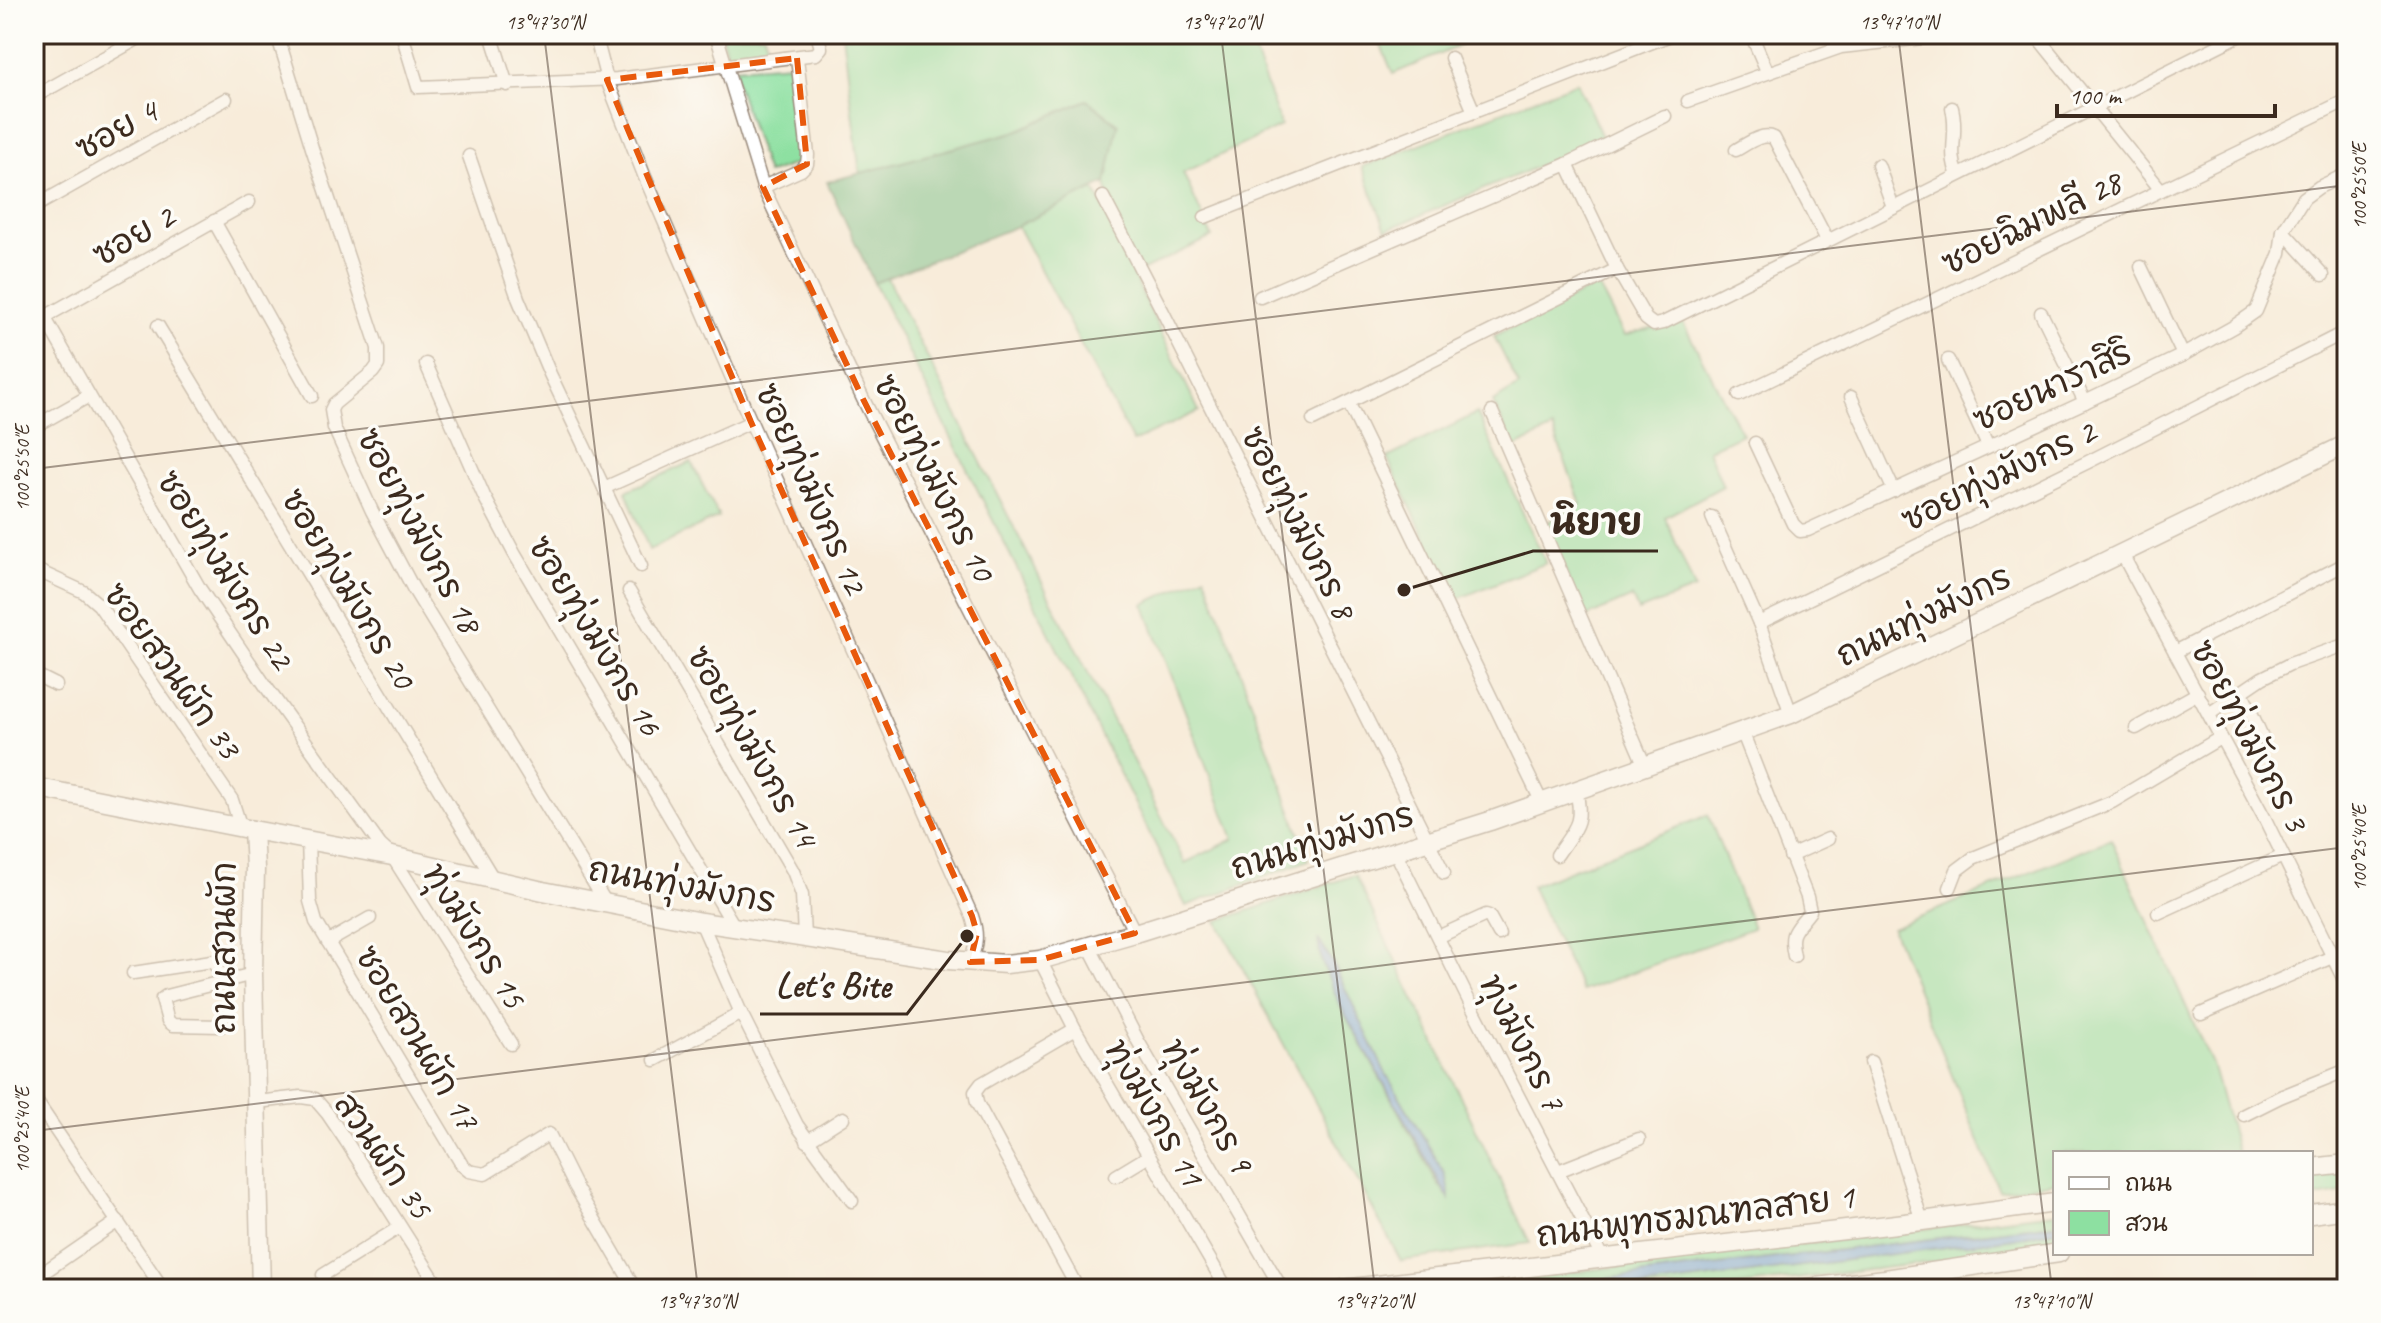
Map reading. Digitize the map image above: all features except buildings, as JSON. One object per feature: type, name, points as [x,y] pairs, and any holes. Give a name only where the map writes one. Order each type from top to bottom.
[{"type":"street","points":[[34,97],[146,34]]},
{"type":"street","name":"ซอยทุ่งมังกร 18","points":[[277,34],[378,348],[378,365],[373,372],[334,404],[331,410],[334,428],[372,511],[413,588],[606,903]]},
{"type":"street","points":[[402,34],[418,87],[607,80],[797,58],[816,54],[821,48],[817,34]]},
{"type":"street","points":[[491,34],[507,85]]},
{"type":"street","name":"ซอยทุ่งมังกร 12","points":[[595,34],[607,80],[644,175],[972,916],[977,933],[970,962]]},
{"type":"street","name":"ซอยทุ่งมังกร 10","points":[[716,34],[763,187],[863,399],[1135,933]]},
{"type":"street","points":[[1205,217],[1474,112],[1644,39],[1673,34]]},
{"type":"street","points":[[1751,34],[1767,71]]},
{"type":"street","points":[[1688,101],[1861,39],[1932,37],[1937,34]]},
{"type":"street","points":[[2035,34],[2161,190]]},
{"type":"street","points":[[1567,164],[1617,269],[1646,319],[1654,325],[2242,34]]},
{"type":"street","points":[[763,187],[801,170],[807,164],[797,58]]},
{"type":"street","points":[[1451,58],[1474,112]]},
{"type":"street","name":"ซอย 4","points":[[34,207],[226,99]]},
{"type":"street","name":"ซอยฉิมพลี 28","points":[[1739,395],[2347,100]]},
{"type":"street","points":[[1952,108],[1956,122],[1952,162],[1958,175]]},
{"type":"street","points":[[1260,297],[1567,164],[1665,116]]},
{"type":"street","points":[[1736,150],[1761,137],[1769,135],[1774,138],[1827,240]]},
{"type":"street","points":[[469,156],[518,298],[550,374],[641,566]]},
{"type":"street","points":[[1878,165],[1893,207]]},
{"type":"street","name":"ซอยนาราสิริ","points":[[1755,443],[1793,524],[1800,531],[1894,491],[2183,355],[2256,311],[2280,253],[2283,231],[2304,198],[2347,174]]},
{"type":"street","name":"ซอยทุ่งมังกร 8","points":[[1103,197],[1444,873]]},
{"type":"street","name":"ซอย 2","points":[[39,320],[249,202]]},
{"type":"street","points":[[214,221],[312,396]]},
{"type":"street","points":[[2283,231],[2323,275]]},
{"type":"street","points":[[2141,267],[2183,355]]},
{"type":"street","points":[[1313,420],[1617,269]]},
{"type":"street","name":"ซอยทุ่งมังกร 22","points":[[34,299],[39,320],[89,396],[200,589],[380,845],[392,856]]},
{"type":"street","points":[[2041,313],[2085,402]]},
{"type":"street","name":"ซอยทุ่งมังกร 20","points":[[158,326],[494,880]]},
{"type":"street","name":"ซอยทุ่งมังกร 2","points":[[1759,623],[2347,331]]},
{"type":"street","points":[[1948,360],[1988,446]]},
{"type":"street","name":"ซอยทุ่งมังกร 16","points":[[426,364],[484,496],[514,553],[734,926]]},
{"type":"street","points":[[34,427],[89,396]]},
{"type":"street","points":[[1851,397],[1894,491]]},
{"type":"street","points":[[1349,404],[1542,803]]},
{"type":"street","points":[[1492,412],[1645,766]]},
{"type":"street","points":[[604,488],[751,422]]},
{"type":"street","name":"ถนนทุ่งมังกร","points":[[247,829],[392,856],[701,922],[970,962],[1006,964],[1040,960],[1135,933],[1542,803],[1791,714],[2347,444]]},
{"type":"street","points":[[1712,517],[1759,623],[1791,714]]},
{"type":"street","name":"ซอยทุ่งมังกร 3","points":[[2122,554],[2283,856],[2347,986]]},
{"type":"street","points":[[2175,652],[2347,563]]},
{"type":"street","name":"ซอยสวนผัก 33","points":[[34,569],[84,592],[99,605],[232,800],[247,829]]},
{"type":"street","name":"ซอยทุ่งมังกร 14","points":[[629,591],[793,871],[802,895],[804,937]]},
{"type":"street","points":[[2209,714],[2279,669],[2347,644]]},
{"type":"street","points":[[34,674],[56,685]]},
{"type":"street","points":[[2242,692],[2263,739]]},
{"type":"street","points":[[2136,728],[2198,693]]},
{"type":"street","points":[[1742,731],[1807,897],[1810,911],[1790,940],[1794,956]]},
{"type":"street","points":[[1950,888],[1957,870],[1973,858],[2112,802],[2220,738]]},
{"type":"street","name":"ถนนสวนผัก","points":[[34,787],[247,829],[255,868],[253,974],[261,1289]]},
{"type":"street","points":[[1557,855],[1577,826],[1580,816],[1576,790]]},
{"type":"street","name":"ซอยสวนผัก 17","points":[[308,839],[311,910],[462,1165],[469,1171],[485,1174],[549,1134],[575,1186],[635,1289]]},
{"type":"street","points":[[1790,856],[1828,839]]},
{"type":"street","name":"ทุ่งมังกร 7","points":[[1395,851],[1603,1259]]},
{"type":"street","name":"ทุ่งมังกร 15","points":[[392,856],[511,1044]]},
{"type":"street","points":[[2158,913],[2283,856]]},
{"type":"street","points":[[1438,937],[1486,915],[1499,934]]},
{"type":"street","points":[[328,942],[370,918]]},
{"type":"street","points":[[701,922],[741,1013],[797,1125],[852,1201]]},
{"type":"street","name":"ทุ่งมังกร 9","points":[[1089,946],[1138,1041],[1282,1289]]},
{"type":"street","points":[[2201,1014],[2332,957]]},
{"type":"street","name":"ทุ่งมังกร 11","points":[[1040,960],[1075,1029],[1227,1289]]},
{"type":"street","points":[[133,973],[212,961],[227,981]]},
{"type":"street","points":[[221,1026],[173,1025],[168,1021],[161,1002],[166,996],[253,974]]},
{"type":"street","points":[[655,1060],[741,1013]]},
{"type":"street","points":[[1075,1029],[981,1084],[975,1092],[977,1103],[1078,1289]]},
{"type":"street","points":[[1871,1062],[1922,1221]]},
{"type":"street","points":[[2244,1115],[2347,1070]]},
{"type":"street","name":"สวนผัก 35","points":[[257,1102],[301,1097],[315,1099],[440,1289]]},
{"type":"street","points":[[34,1098],[163,1289]]},
{"type":"street","points":[[807,1141],[843,1118]]},
{"type":"street","points":[[1558,1171],[1639,1139]]},
{"type":"street","points":[[1116,1176],[1149,1156]]},
{"type":"street","points":[[2315,1168],[2347,1161]]},
{"type":"street","name":"ถนนพุทธมณฑลสาย 1","points":[[1343,1289],[2053,1203]]},
{"type":"street","points":[[2318,1212],[2347,1208]]},
{"type":"street","points":[[34,1279],[118,1221]]},
{"type":"street","points":[[323,1275],[400,1227]]},
{"type":"street","points":[[1799,1289],[1887,1284],[2053,1254]]},
{"type":"highlighted area","points":[[797,58],[807,164],[763,187],[863,399],[1135,933],[1040,960],[970,962],[977,933],[972,916],[751,422],[607,80]]},
{"type":"green space","points":[[721,34],[764,34],[769,50],[727,55]]},
{"type":"green space","points":[[842,34],[1248,34],[1281,126],[1183,173],[1212,237],[1133,275],[1199,411],[1133,442],[1017,226],[1094,189],[1116,230],[1106,183],[1118,124],[1087,100],[1014,132],[860,174]]},
{"type":"green space","points":[[1376,34],[1487,34],[1393,74]]},
{"type":"green space","points":[[791,64],[803,156],[797,163],[767,174],[736,81],[735,68]]},
{"type":"green space","points":[[1577,82],[1603,139],[1386,230],[1362,167]]},
{"type":"green space","points":[[1087,100],[1118,125],[1106,183],[1017,226],[874,283],[827,182],[1014,132]]},
{"type":"green space","points":[[887,278],[1185,863],[1234,839],[1144,604],[1205,575],[1309,860],[1186,906],[874,283]]},
{"type":"green space","points":[[1598,285],[1624,336],[1681,319],[1742,434],[1708,450],[1723,486],[1665,517],[1695,589],[1638,611],[1632,597],[1584,618],[1546,523],[1581,504],[1553,429],[1514,448],[1493,402],[1519,386],[1494,336]]},
{"type":"green space","points":[[1477,413],[1546,563],[1455,600],[1387,458]]},
{"type":"green space","points":[[691,462],[719,517],[649,550],[626,491]]},
{"type":"green space","points":[[1708,815],[1753,928],[1582,991],[1531,886]]},
{"type":"green space","points":[[2111,839],[2212,1064],[2236,1151],[2053,1151],[2053,1182],[1999,1191],[1892,928]]},
{"type":"green space","points":[[1355,875],[1530,1243],[1401,1261],[1217,921]],"holes":[[[1319,941],[1333,963],[1385,1072],[1445,1174],[1449,1198],[1437,1182],[1340,1005]]]},
{"type":"green space","points":[[2347,1172],[2347,1192],[2313,1198],[2313,1177]]},
{"type":"green space","points":[[2053,1213],[2053,1224],[1523,1289],[1433,1289]]},
{"type":"green space","points":[[2053,1230],[2053,1243],[1982,1256],[1712,1289],[1628,1289]]},
{"type":"water","points":[[1318,939],[1333,963],[1385,1072],[1445,1174],[1449,1199],[1340,1005],[1321,960]]},
{"type":"water","points":[[2053,1224],[2053,1230],[2022,1237],[1628,1289],[1523,1289]]},
{"type":"place","name":"นิยาย","points":[[1404,590]]},
{"type":"place","name":"Let's Bite","points":[[967,936]]}]
